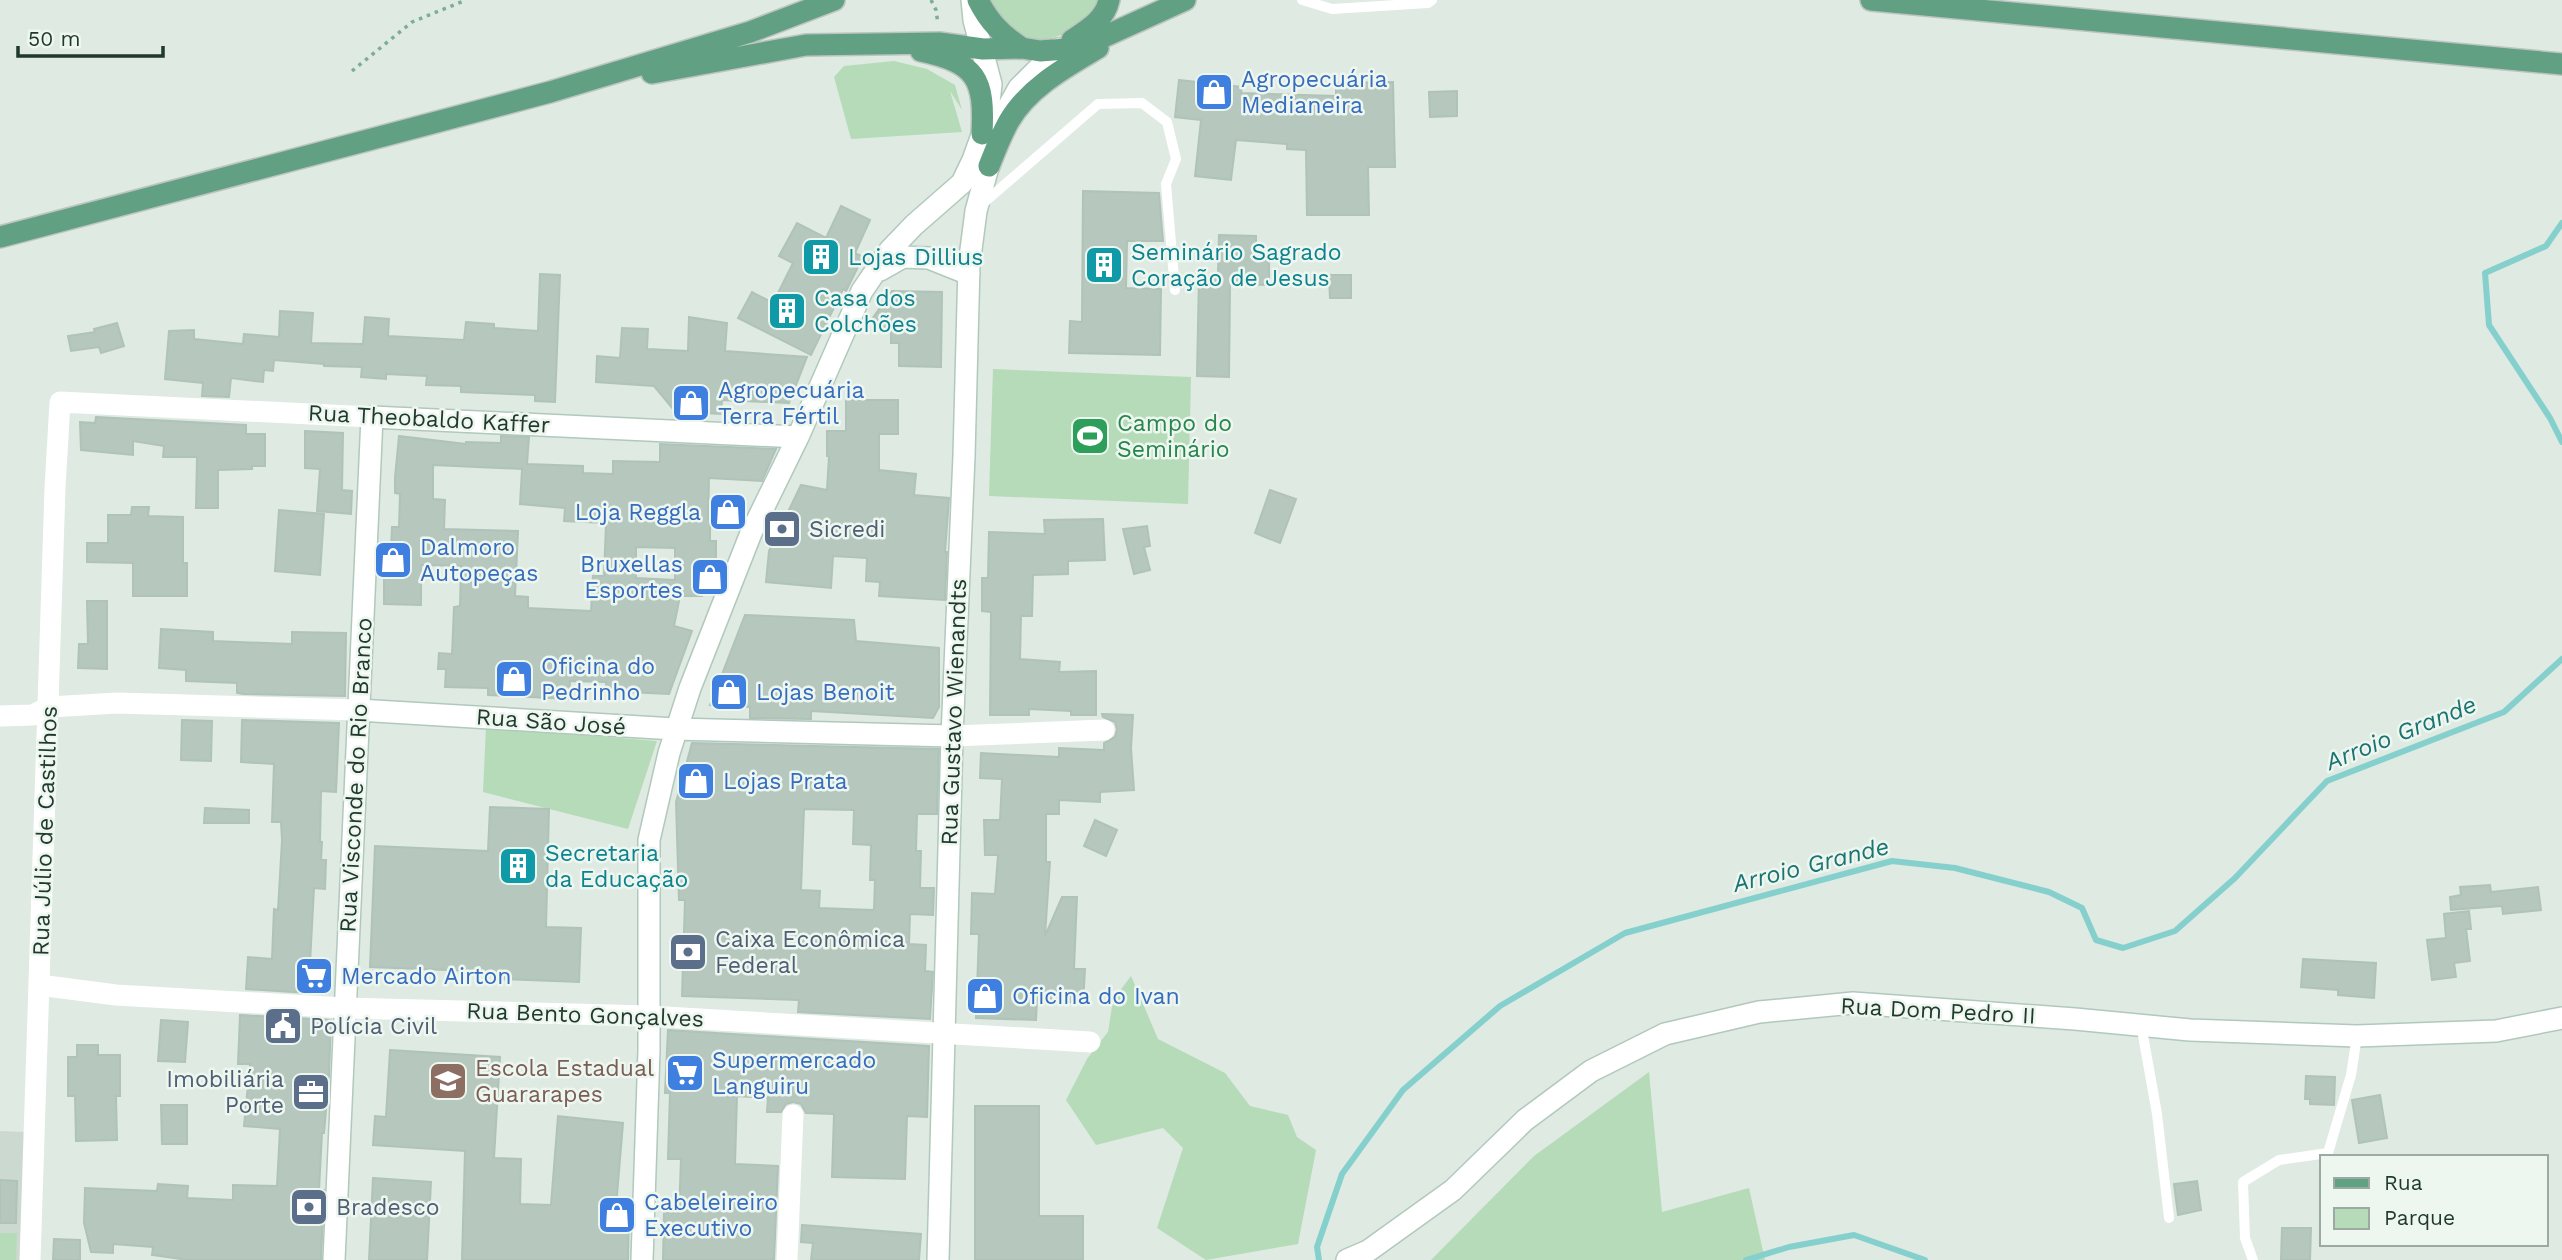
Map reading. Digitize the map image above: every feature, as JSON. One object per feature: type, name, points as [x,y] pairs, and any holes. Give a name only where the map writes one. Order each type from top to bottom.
[{"type":"main road","points":[[0,237],[550,92],[750,32],[834,0]]},
{"type":"main road","points":[[978,0],[991,23],[1022,48]]},
{"type":"main road","points":[[1058,48],[1094,26],[1108,7],[1109,0]]},
{"type":"main road","points":[[1871,0],[2560,64]]},
{"type":"main road","points":[[550,92],[806,45],[939,43],[1040,51],[1079,48],[1175,4]]},
{"type":"main road","points":[[981,163],[1010,120],[1036,89],[1059,71],[1175,4]]},
{"type":"main road","points":[[885,43],[939,55],[965,65],[978,80],[984,110],[982,134]]},
{"type":"street","points":[[972,0],[974,20],[991,85],[990,104],[982,134],[981,163]]},
{"type":"street","points":[[642,1260],[649,1016],[649,840],[675,729],[751,533],[798,437],[862,291],[890,250],[981,163],[1012,98],[1058,48]]},
{"type":"street","name":"Rua Gustavo Wienandts","points":[[938,1260],[952,736],[969,274],[981,163]]},
{"type":"street","points":[[873,274],[903,257],[929,258],[969,274]]},
{"type":"street","name":"Rua Theobaldo Kaffer","points":[[60,402],[798,437]]},
{"type":"street","name":"Rua Júlio de Castilhos","points":[[30,1260],[60,402]]},
{"type":"street","name":"Rua Visconde do Rio Branco","points":[[334,1260],[372,416]]},
{"type":"street","name":"Rua São José","points":[[0,716],[33,715],[49,707],[117,703],[358,710],[675,729],[952,736],[1104,730]]},
{"type":"street","name":"Rua Bento Gonçalves","points":[[39,985],[116,995],[345,1008],[649,1016],[1090,1042]]},
{"type":"street","name":"Rua Dom Pedro II","points":[[1347,1260],[1368,1251],[1452,1190],[1525,1120],[1591,1071],[1665,1034],[1759,1012],[1853,1003],[2190,1030],[2357,1036],[2496,1031],[2562,1018]]},
{"type":"street","points":[[787,1260],[793,1115]]},
{"type":"lane","points":[[1302,0],[1332,9],[1428,3],[1432,0]]},
{"type":"lane","points":[[976,211],[1098,104],[1142,103],[1167,122],[1176,159],[1166,184],[1175,290]]},
{"type":"lane","points":[[2141,1024],[2157,1114],[2169,1218]]},
{"type":"lane","points":[[2253,1260],[2245,1238],[2243,1182],[2279,1160],[2328,1153],[2351,1075],[2357,1036]]},
{"type":"path","points":[[352,71],[412,22],[466,0]]},
{"type":"shaded area","points":[[0,1131],[25,1132],[22,1260],[0,1260]]},
{"type":"green space","points":[[987,0],[1098,0],[1092,12],[1071,30],[1045,39],[1032,39],[1007,27]]},
{"type":"green space","points":[[894,61],[927,69],[955,85],[962,110],[950,91],[962,132],[851,139],[834,77],[844,66]]},
{"type":"green space","name":"Campo do Seminário","points":[[993,369],[1191,377],[1188,504],[989,496]]},
{"type":"green space","points":[[486,727],[657,741],[628,829],[483,792]]},
{"type":"green space","points":[[1131,976],[1158,1039],[1225,1073],[1250,1106],[1288,1115],[1297,1137],[1316,1150],[1298,1244],[1206,1260],[1157,1228],[1183,1148],[1163,1128],[1096,1145],[1066,1100],[1087,1059],[1108,1032],[1113,1000]]},
{"type":"green space","points":[[1649,1072],[1662,1212],[1749,1188],[1765,1260],[1431,1260],[1534,1156]]},
{"type":"green space","points":[[0,1233],[17,1233],[16,1260],[0,1260]]},
{"type":"building","points":[[1179,80],[1242,87],[1241,93],[1336,96],[1336,83],[1393,82],[1395,167],[1368,167],[1369,215],[1307,215],[1306,150],[1287,149],[1287,144],[1236,140],[1231,180],[1195,176],[1201,120],[1175,117]]},
{"type":"building","points":[[1457,91],[1457,116],[1430,117],[1429,92]]},
{"type":"building","name":"Seminário Sagrado Coração de Jesus","points":[[1083,191],[1159,193],[1163,241],[1127,241],[1126,288],[1161,289],[1160,355],[1069,353],[1070,321],[1082,322]]},
{"type":"building","points":[[841,206],[870,220],[855,253],[863,257],[846,291],[843,289],[811,355],[738,318],[752,292],[773,303],[793,263],[779,256],[797,223],[826,238]]},
{"type":"building","points":[[1219,235],[1256,236],[1256,256],[1269,256],[1269,285],[1230,284],[1229,377],[1197,376],[1199,276],[1218,276]]},
{"type":"building","points":[[540,274],[560,275],[555,402],[535,401],[535,395],[461,392],[461,386],[426,385],[427,376],[386,374],[386,379],[361,377],[362,367],[274,360],[273,371],[264,370],[263,382],[231,378],[229,397],[202,396],[203,383],[165,379],[169,331],[194,330],[194,339],[243,344],[244,334],[279,337],[280,311],[313,313],[311,343],[363,344],[365,317],[389,319],[388,336],[464,340],[466,322],[494,324],[494,328],[538,331]]},
{"type":"building","points":[[1329,275],[1351,275],[1351,298],[1330,298]]},
{"type":"building","points":[[892,291],[942,292],[941,367],[899,366],[899,343],[891,343],[891,332],[872,319]]},
{"type":"building","points":[[689,317],[727,323],[725,351],[807,357],[789,403],[722,400],[721,414],[687,412],[687,409],[673,409],[654,386],[596,382],[597,356],[620,358],[622,328],[648,329],[647,349],[688,351]]},
{"type":"building","points":[[117,323],[124,346],[101,353],[99,347],[71,351],[68,336],[95,332],[94,329]]},
{"type":"building","points":[[846,400],[898,400],[898,434],[879,434],[879,470],[916,474],[914,495],[949,498],[945,600],[879,596],[880,582],[866,581],[867,558],[833,556],[831,588],[766,582],[769,551],[801,485],[827,490],[827,431],[846,431]]},
{"type":"building","points":[[96,417],[246,425],[246,434],[265,434],[265,466],[218,470],[218,508],[196,508],[197,457],[163,457],[164,446],[133,441],[133,455],[81,450],[80,422],[95,423]]},
{"type":"building","points":[[305,431],[343,433],[342,490],[352,491],[351,514],[317,511],[320,469],[305,468]]},
{"type":"building","points":[[399,436],[466,444],[501,443],[501,436],[529,437],[527,464],[583,466],[583,473],[613,474],[613,461],[660,462],[660,444],[776,449],[762,481],[709,478],[708,519],[710,541],[716,541],[716,573],[702,573],[702,596],[680,596],[674,626],[692,631],[669,694],[606,691],[606,682],[570,681],[569,699],[488,695],[488,688],[445,687],[446,669],[438,669],[439,653],[452,654],[454,607],[460,606],[461,566],[421,565],[421,605],[384,604],[384,572],[390,572],[392,527],[399,527],[400,494],[395,493]],"holes":[[[433,465],[522,469],[520,504],[565,508],[564,521],[606,523],[604,576],[593,576],[591,611],[528,608],[528,597],[515,596],[518,531],[444,529],[445,500],[433,499]],[[636,547],[675,548],[675,580],[636,578]]]},
{"type":"building","points":[[1270,490],[1296,499],[1280,543],[1255,533]]},
{"type":"building","points":[[132,507],[149,507],[148,516],[183,517],[183,563],[187,563],[187,596],[133,596],[133,563],[87,562],[87,543],[108,543],[108,515],[131,515]]},
{"type":"building","points":[[279,510],[324,514],[320,575],[275,571]]},
{"type":"building","points":[[1103,519],[1105,560],[1068,561],[1068,574],[1033,575],[1032,616],[1021,616],[1020,659],[1060,662],[1059,672],[1096,671],[1096,715],[1071,715],[1071,711],[1029,709],[1029,715],[990,715],[991,612],[982,611],[982,578],[988,578],[989,532],[1045,534],[1044,520]]},
{"type":"building","points":[[1147,526],[1150,546],[1144,547],[1150,570],[1134,574],[1123,529]]},
{"type":"building","points":[[87,601],[107,601],[107,669],[78,668],[79,644],[88,644]]},
{"type":"building","points":[[745,615],[854,620],[856,641],[939,648],[939,707],[933,718],[811,711],[811,719],[750,718],[750,707],[710,705]]},
{"type":"building","points":[[161,629],[213,632],[213,641],[292,644],[292,632],[346,633],[345,696],[243,694],[237,693],[237,683],[186,681],[186,670],[159,668]]},
{"type":"building","points":[[1102,714],[1133,715],[1131,748],[1134,790],[1100,792],[1100,802],[1059,800],[1059,814],[1046,814],[1046,862],[1050,862],[1045,936],[1062,897],[1077,897],[1074,969],[1085,969],[1083,1003],[1037,1000],[1036,1020],[976,1018],[979,934],[971,934],[972,893],[995,894],[998,855],[985,855],[984,820],[1000,820],[1002,779],[980,778],[981,753],[1059,757],[1059,748],[1104,750],[1104,743],[1115,737],[1117,729],[1115,722]]},
{"type":"building","points":[[182,720],[212,721],[211,761],[181,760]]},
{"type":"building","points":[[242,720],[339,723],[336,792],[321,791],[320,842],[321,860],[326,860],[325,889],[314,888],[310,963],[324,964],[323,994],[246,989],[248,957],[272,959],[274,909],[278,910],[282,840],[281,822],[272,822],[274,764],[241,762]]},
{"type":"building","points":[[692,743],[939,749],[937,814],[917,814],[916,851],[921,851],[920,888],[934,888],[933,915],[910,914],[909,944],[926,945],[925,971],[933,972],[930,1019],[798,1012],[799,1000],[682,996],[685,900],[679,900],[676,802]],"holes":[[[804,809],[854,810],[853,844],[871,845],[870,880],[875,880],[874,910],[819,908],[820,891],[801,890]]]},
{"type":"building","points":[[490,807],[549,809],[546,927],[581,928],[579,982],[498,979],[498,972],[370,967],[375,846],[488,851]]},
{"type":"building","points":[[205,808],[249,810],[249,823],[204,823]]},
{"type":"building","points":[[1095,820],[1117,830],[1106,856],[1084,846]]},
{"type":"building","points":[[2490,885],[2491,892],[2538,887],[2541,910],[2503,914],[2502,906],[2451,910],[2450,897],[2461,895],[2460,887]]},
{"type":"building","points":[[2469,911],[2471,929],[2466,929],[2470,961],[2454,963],[2456,977],[2432,980],[2427,940],[2446,938],[2444,914]]},
{"type":"building","points":[[2303,959],[2376,963],[2374,998],[2338,995],[2338,990],[2301,987]]},
{"type":"building","points":[[240,1015],[331,1020],[319,1190],[324,1190],[321,1260],[188,1260],[152,1255],[153,1247],[113,1244],[113,1253],[91,1252],[84,1223],[85,1188],[157,1191],[158,1184],[188,1186],[187,1198],[233,1200],[233,1185],[277,1186],[280,1129],[244,1126],[250,1064],[238,1064]]},
{"type":"building","points":[[161,1020],[188,1022],[185,1062],[158,1061]]},
{"type":"building","points":[[668,1030],[929,1046],[927,1117],[907,1116],[905,1179],[832,1177],[834,1114],[806,1113],[801,1104],[793,1102],[786,1104],[781,1112],[767,1112],[768,1098],[737,1096],[735,1164],[778,1166],[774,1260],[663,1260],[664,1212],[679,1213],[681,1159],[668,1159],[670,1093],[665,1093]]},
{"type":"building","points":[[77,1045],[98,1045],[98,1055],[120,1055],[120,1096],[116,1096],[117,1140],[76,1141],[75,1096],[68,1096],[68,1057],[77,1057]]},
{"type":"building","points":[[390,1050],[500,1057],[494,1158],[521,1159],[520,1204],[551,1205],[558,1116],[623,1123],[616,1207],[629,1207],[628,1260],[462,1260],[465,1151],[373,1145],[375,1116],[386,1117]]},
{"type":"building","points":[[2306,1076],[2335,1077],[2334,1105],[2310,1104],[2310,1099],[2305,1099]]},
{"type":"building","points":[[2380,1095],[2387,1138],[2359,1143],[2352,1100]]},
{"type":"building","points":[[161,1105],[187,1105],[187,1144],[162,1144]]},
{"type":"building","points":[[975,1106],[1039,1106],[1039,1216],[1083,1216],[1083,1260],[975,1260]]},
{"type":"building","points":[[373,1178],[431,1182],[427,1260],[369,1260]]},
{"type":"building","points":[[0,1180],[17,1181],[16,1223],[0,1223]]},
{"type":"building","points":[[2197,1181],[2201,1210],[2178,1215],[2174,1184]]},
{"type":"building","points":[[802,1225],[921,1234],[919,1260],[811,1260],[813,1243],[801,1242]]},
{"type":"building","points":[[2282,1228],[2311,1228],[2310,1260],[2281,1260]]},
{"type":"building","points":[[54,1239],[80,1240],[80,1260],[53,1260]]},
{"type":"waterway","name":"Arroio Grande","points":[[2562,223],[2546,246],[2485,273],[2489,325],[2550,418],[2562,442]]},
{"type":"waterway","name":"Arroio Grande","points":[[1319,1260],[1317,1247],[1342,1174],[1403,1090],[1500,1006],[1625,933],[1892,861],[1955,868],[2049,892],[2082,908],[2096,940],[2123,948],[2175,931],[2235,878],[2327,781],[2504,712],[2562,659]]},
{"type":"waterway","name":"Arroio Grande","points":[[1746,1260],[1789,1247],[1854,1235],[1925,1260]]},
{"type":"place","name":"Agropecuária Medianeira","points":[[1214,92]]},
{"type":"place","name":"Lojas Dillius","points":[[821,257]]},
{"type":"place","name":"Seminário Sagrado Coração de Jesus","points":[[1104,265]]},
{"type":"place","name":"Casa dos Colchões","points":[[787,311]]},
{"type":"place","name":"Agropecuária Terra Fértil","points":[[691,403]]},
{"type":"place","name":"Campo do Seminário","points":[[1090,436]]},
{"type":"place","name":"Loja Reggla","points":[[728,512]]},
{"type":"place","name":"Sicredi","points":[[782,529]]},
{"type":"place","name":"Dalmoro Autopeças","points":[[393,560]]},
{"type":"place","name":"Bruxellas Esportes","points":[[710,577]]},
{"type":"place","name":"Oficina do Pedrinho","points":[[514,679]]},
{"type":"place","name":"Lojas Benoit","points":[[729,692]]},
{"type":"place","name":"Lojas Prata","points":[[696,781]]},
{"type":"place","name":"Secretaria da Educação","points":[[518,866]]},
{"type":"place","name":"Caixa Econômica Federal","points":[[688,952]]},
{"type":"place","name":"Mercado Airton","points":[[314,976]]},
{"type":"place","name":"Oficina do Ivan","points":[[985,996]]},
{"type":"place","name":"Polícia Civil","points":[[283,1026]]},
{"type":"place","name":"Supermercado Languiru","points":[[685,1073]]},
{"type":"place","name":"Escola Estadual Guararapes","points":[[448,1081]]},
{"type":"place","name":"Imobiliária Porte","points":[[311,1092]]},
{"type":"place","name":"Bradesco","points":[[309,1207]]},
{"type":"place","name":"Cabeleireiro Executivo","points":[[617,1215]]}]
